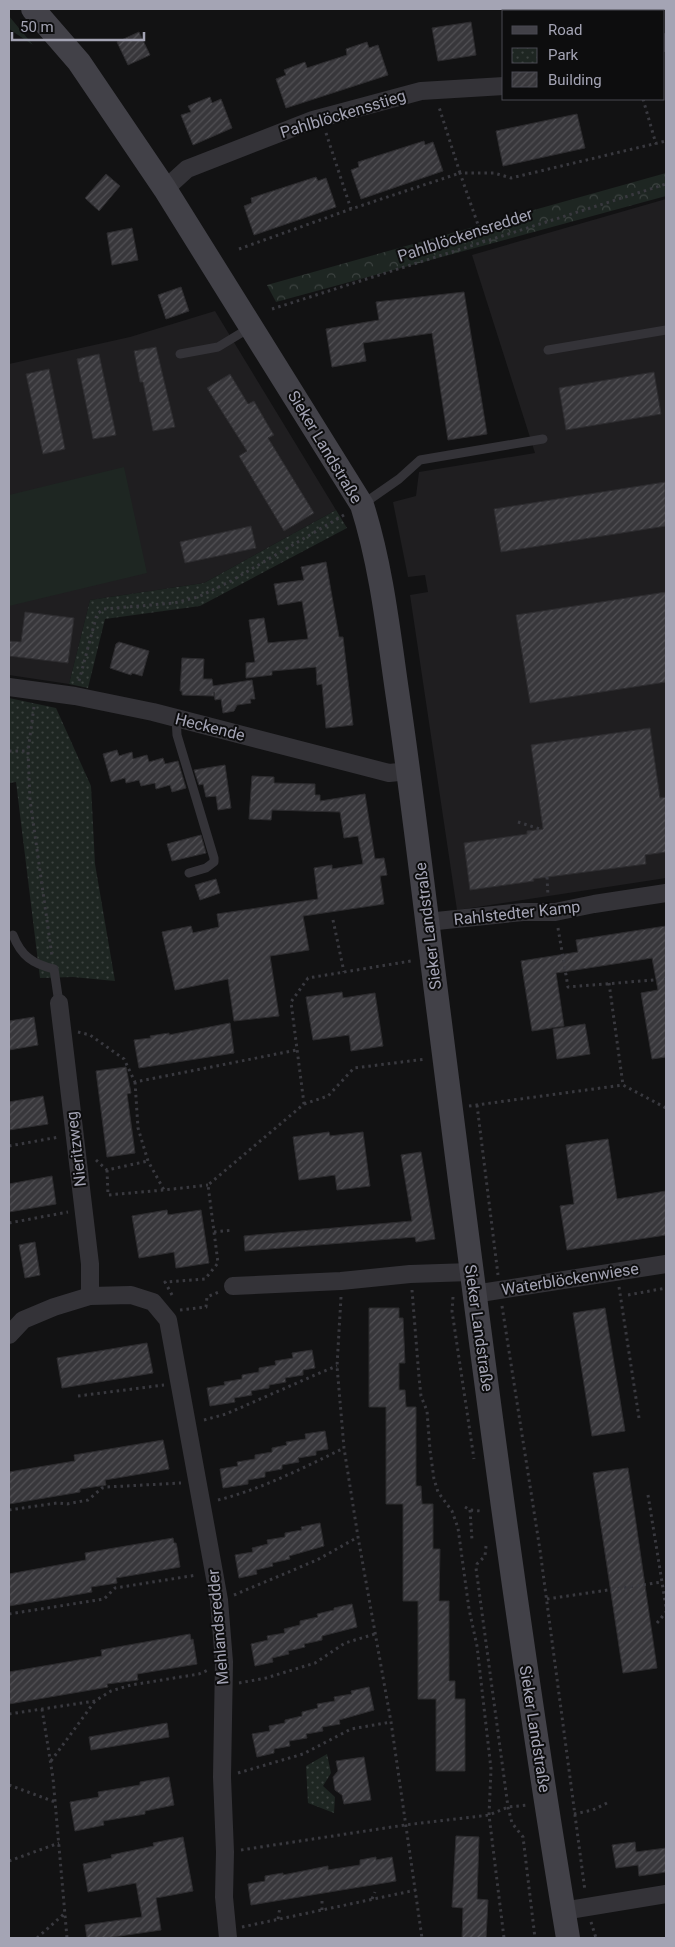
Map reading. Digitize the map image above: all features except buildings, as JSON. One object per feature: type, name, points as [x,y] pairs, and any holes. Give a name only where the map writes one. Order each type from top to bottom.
[{"type":"main road","name":"Sieker Landstraße","points":[[33,9],[79,62],[165,189],[251,327],[353,510],[373,541],[384,597],[409,771],[473,1283],[525,1672],[568,1938]]},
{"type":"street","name":"Pahlblöckensstieg","points":[[165,189],[187,169],[321,118],[421,90],[502,86]]},
{"type":"street","name":"Heckende","points":[[9,687],[75,696],[176,718],[389,773],[409,771]]},
{"type":"street","name":"Rahlstedter Kamp","points":[[427,922],[523,912],[556,912],[666,893]]},
{"type":"street","name":"Nieritzweg","points":[[59,1003],[90,1264],[90,1296]]},
{"type":"street","name":"Waterblöckenwiese","points":[[473,1283],[500,1290],[666,1264]]},
{"type":"street","points":[[233,1286],[341,1281],[410,1274],[473,1283]]},
{"type":"street","points":[[10,1333],[23,1320],[54,1307],[90,1296],[131,1295],[153,1302],[173,1315]]},
{"type":"street","name":"Mehlandsredder","points":[[173,1315],[180,1382],[219,1600],[224,1662],[222,1777],[225,1852],[224,1897],[227,1934]]},
{"type":"street","points":[[563,1911],[666,1894]]},
{"type":"lane","points":[[180,354],[218,347],[251,327]]},
{"type":"lane","points":[[548,350],[666,330]]},
{"type":"lane","points":[[353,510],[394,484],[420,460],[543,439]]},
{"type":"lane","points":[[176,718],[177,735],[214,858],[214,862],[206,868],[189,873]]},
{"type":"lane","points":[[13,936],[18,949],[29,960],[54,969],[59,1003]]},
{"type":"path","points":[[434,90],[484,242]]},
{"type":"path","points":[[643,100],[656,144]]},
{"type":"path","points":[[321,118],[351,209]]},
{"type":"path","points":[[239,249],[460,173],[494,174],[511,178],[666,141]]},
{"type":"path","name":"Pahlblöckensredder","points":[[272,309],[666,184]]},
{"type":"path","points":[[75,696],[97,614],[104,609],[174,603],[198,597],[231,581],[353,510]]},
{"type":"path","points":[[36,692],[28,752],[30,800],[54,969]]},
{"type":"path","points":[[9,752],[28,752]]},
{"type":"path","points":[[518,822],[540,829]]},
{"type":"path","points":[[556,912],[568,987],[666,979]]},
{"type":"path","points":[[333,920],[344,972]]},
{"type":"path","points":[[304,1104],[291,1002],[308,978],[432,958]]},
{"type":"path","points":[[609,983],[623,1085]]},
{"type":"path","points":[[61,1027],[90,1035],[124,1059],[136,1082],[138,1128],[148,1161],[164,1190]]},
{"type":"path","points":[[136,1082],[297,1050]]},
{"type":"path","points":[[77,1154],[89,1154],[107,1170],[108,1196],[208,1185],[304,1104],[328,1096],[354,1068],[444,1056]]},
{"type":"path","points":[[451,1109],[623,1085],[666,1108]]},
{"type":"path","points":[[477,1105],[500,1290],[547,1599],[587,1907],[596,1938]]},
{"type":"path","points":[[9,1146],[75,1134]]},
{"type":"path","points":[[107,1170],[148,1161]]},
{"type":"path","points":[[208,1185],[218,1263],[204,1279],[165,1282],[173,1315],[206,1307],[207,1297],[233,1286]]},
{"type":"path","points":[[9,1223],[83,1209]]},
{"type":"path","points":[[214,1232],[234,1230]]},
{"type":"path","points":[[617,1272],[639,1418]]},
{"type":"path","points":[[410,1274],[419,1377],[427,1411],[434,1479],[438,1492],[452,1512],[458,1528],[469,1610],[477,1646],[491,1769],[489,1815],[504,1938]]},
{"type":"path","points":[[341,1281],[338,1366],[344,1448],[391,1722],[422,1938]]},
{"type":"path","points":[[473,1283],[454,1294],[452,1311],[474,1463]]},
{"type":"path","points":[[628,1295],[666,1288]]},
{"type":"path","points":[[187,1422],[226,1414],[338,1366]]},
{"type":"path","points":[[78,1396],[180,1382]]},
{"type":"path","points":[[203,1503],[239,1494],[309,1465],[344,1448]]},
{"type":"path","points":[[9,1510],[88,1500],[102,1488],[107,1487],[199,1481]]},
{"type":"path","points":[[648,1495],[666,1607]]},
{"type":"path","points":[[480,1501],[483,1520]]},
{"type":"path","points":[[465,1507],[470,1510],[482,1511]]},
{"type":"path","points":[[470,1510],[472,1540]]},
{"type":"path","points":[[219,1600],[256,1587],[317,1560],[358,1537]]},
{"type":"path","points":[[485,1538],[485,1556],[477,1564],[476,1568],[508,1806],[512,1823],[523,1837],[536,1938]]},
{"type":"path","points":[[660,1573],[666,1572]]},
{"type":"path","points":[[9,1614],[104,1598],[115,1588],[198,1574],[215,1574]]},
{"type":"path","points":[[547,1599],[662,1582]]},
{"type":"path","points":[[657,1623],[666,1612]]},
{"type":"path","points":[[224,1686],[266,1678],[316,1663],[345,1643],[375,1634]]},
{"type":"path","points":[[50,1762],[95,1701],[111,1691],[199,1674],[224,1662]]},
{"type":"path","points":[[9,1714],[95,1701]]},
{"type":"path","points":[[42,1709],[55,1802],[67,1938]]},
{"type":"path","points":[[222,1777],[303,1754],[351,1729],[391,1722]]},
{"type":"path","points":[[9,1785],[55,1802]]},
{"type":"path","points":[[574,1814],[593,1810],[609,1802]]},
{"type":"path","points":[[225,1852],[405,1825],[489,1815],[508,1806],[546,1803]]},
{"type":"path","points":[[9,1861],[59,1842]]},
{"type":"path","points":[[227,1934],[278,1919],[416,1890]]},
{"type":"path","points":[[372,1900],[375,1892]]},
{"type":"path","points":[[322,1900],[322,1910]]},
{"type":"path","points":[[278,1919],[280,1907]]},
{"type":"path","points":[[37,1938],[65,1913]]},
{"type":"shaded area","points":[[666,199],[666,878],[457,910],[410,595],[428,592],[425,575],[408,577],[393,502],[416,496],[419,472],[535,453],[472,255]]},
{"type":"shaded area","points":[[215,311],[336,510],[204,583],[90,600],[69,684],[9,675],[9,364],[130,337]]},
{"type":"green space","points":[[9,16],[33,45],[9,29]]},
{"type":"green space","points":[[666,173],[666,196],[276,302],[267,285]]},
{"type":"green space","points":[[124,467],[147,573],[9,606],[9,495]]},
{"type":"green space","points":[[336,510],[347,528],[200,606],[105,619],[88,688],[69,684],[90,600],[204,583]]},
{"type":"green space","points":[[9,698],[56,708],[91,786],[95,864],[115,981],[73,977],[40,978],[16,782],[9,783]]},
{"type":"green space","points":[[327,1754],[331,1773],[323,1786],[335,1797],[334,1813],[308,1803],[306,1766]]}]
